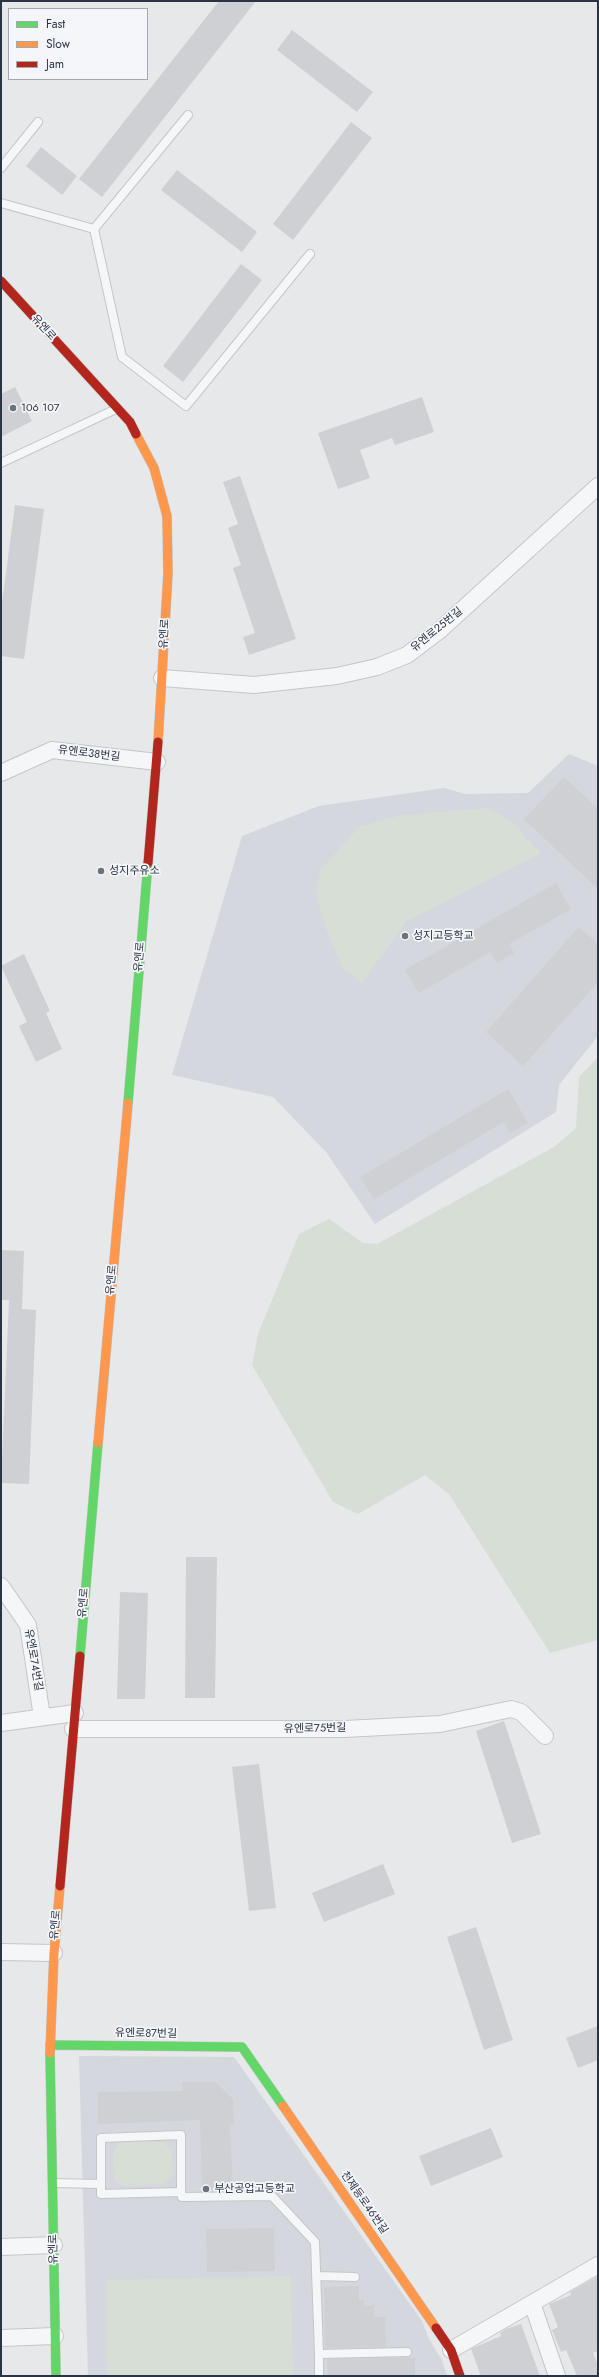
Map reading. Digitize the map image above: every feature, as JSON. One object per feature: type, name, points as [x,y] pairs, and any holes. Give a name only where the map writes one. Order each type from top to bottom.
[{"type":"main road","name":"유엔로","points":[[1,281],[130,422],[154,468],[167,516],[168,573],[157,762],[54,1953],[50,2045],[56,2376]]},
{"type":"main road","name":"유엔로87번길","points":[[50,2045],[242,2047]]},
{"type":"main road","name":"천제등로46번길","points":[[242,2047],[452,2350],[460,2376]]},
{"type":"street","name":"유엔로25번길","points":[[162,678],[262,684],[337,676],[377,667],[407,655],[440,630],[598,486]]},
{"type":"street","name":"유엔로38번길","points":[[1,773],[52,750],[157,762]]},
{"type":"street","name":"유엔로74번길","points":[[1,1586],[28,1625],[42,1717]]},
{"type":"street","name":"유엔로75번길","points":[[73,1729],[345,1729],[440,1724],[511,1708],[522,1712],[545,1736]]},
{"type":"street","points":[[1,1723],[75,1712]]},
{"type":"street","points":[[1,1952],[54,1953]]},
{"type":"street","points":[[1,2247],[54,2245]]},
{"type":"street","points":[[452,2350],[598,2265]]},
{"type":"street","points":[[532,2303],[557,2376]]},
{"type":"street","points":[[1,2338],[55,2336]]},
{"type":"lane","points":[[94,230],[188,115]]},
{"type":"lane","points":[[1,168],[38,122]]},
{"type":"lane","points":[[1,203],[94,230]]},
{"type":"lane","points":[[94,230],[122,357],[186,406],[310,254]]},
{"type":"lane","points":[[1,463],[117,409]]},
{"type":"lane","points":[[181,2192],[101,2194],[101,2138],[181,2135],[182,2197],[272,2196],[316,2242],[319,2376]]},
{"type":"lane","points":[[52,2183],[101,2184]]},
{"type":"lane","points":[[316,2276],[355,2277]]},
{"type":"lane","points":[[319,2354],[407,2352]]},
{"type":"shaded area","name":"성지고등학교","points":[[569,754],[598,766],[598,1036],[559,1085],[556,1112],[375,1224],[326,1152],[273,1097],[172,1075],[242,836],[319,806],[444,788],[465,794],[528,793]]},
{"type":"shaded area","points":[[487,808],[511,821],[541,853],[406,922],[362,983],[342,967],[325,926],[316,894],[320,870],[360,826],[402,815]]},
{"type":"shaded area","points":[[598,1057],[598,1640],[550,1653],[449,1494],[425,1475],[358,1514],[333,1502],[252,1365],[258,1334],[299,1234],[329,1219],[363,1243],[377,1244],[554,1147],[576,1128],[579,1077]]},
{"type":"shaded area","name":"부산공업고등학교","points":[[79,2056],[234,2057],[422,2321],[429,2339],[442,2360],[447,2376],[88,2376]]},
{"type":"shaded area","points":[[120,2142],[164,2142],[172,2151],[173,2175],[163,2184],[123,2186],[114,2180],[113,2150]]},
{"type":"shaded area","points":[[291,2276],[293,2376],[107,2376],[106,2280]]},
{"type":"building","points":[[219,1],[256,1],[102,197],[79,179]]},
{"type":"building","points":[[292,30],[373,92],[357,112],[277,50]]},
{"type":"building","points":[[351,122],[372,138],[293,240],[273,224]]},
{"type":"building","points":[[41,147],[77,176],[62,195],[26,166]]},
{"type":"building","points":[[177,170],[257,232],[242,252],[161,190]]},
{"type":"building","points":[[241,264],[262,280],[183,382],[163,366]]},
{"type":"building","name":"106 107","points":[[15,387],[32,421],[1,437],[1,394]]},
{"type":"building","points":[[422,397],[434,432],[395,445],[392,438],[360,450],[370,478],[338,489],[318,433]]},
{"type":"building","points":[[240,476],[296,639],[249,655],[243,637],[255,633],[233,568],[241,565],[228,528],[238,524],[223,482]]},
{"type":"building","points":[[15,505],[44,509],[24,659],[1,656],[1,610]]},
{"type":"building","points":[[564,777],[598,809],[598,889],[524,819]]},
{"type":"building","points":[[556,883],[571,909],[509,944],[514,953],[497,963],[490,952],[419,993],[405,970]]},
{"type":"building","points":[[579,927],[598,944],[598,982],[523,1066],[486,1032]]},
{"type":"building","points":[[24,954],[50,1011],[46,1013],[62,1049],[36,1062],[19,1026],[27,1022],[1,966]]},
{"type":"building","points":[[508,1089],[528,1123],[510,1133],[504,1122],[374,1199],[360,1177]]},
{"type":"building","points":[[1,1250],[24,1251],[22,1309],[36,1310],[29,1484],[1,1483],[9,1300],[1,1300]]},
{"type":"building","points":[[186,1557],[217,1557],[215,1698],[185,1698]]},
{"type":"building","points":[[120,1592],[148,1593],[145,1699],[117,1699]]},
{"type":"building","points":[[504,1721],[541,1834],[512,1843],[476,1731]]},
{"type":"building","points":[[259,1764],[276,1908],[249,1911],[232,1767]]},
{"type":"building","points":[[383,1864],[395,1894],[324,1922],[312,1893]]},
{"type":"building","points":[[476,1927],[513,2040],[484,2050],[447,1937]]},
{"type":"building","points":[[598,2026],[598,2060],[578,2068],[566,2038]]},
{"type":"building","points":[[182,2082],[215,2082],[233,2099],[234,2125],[230,2125],[233,2188],[202,2189],[200,2120],[98,2124],[98,2092],[183,2091]]},
{"type":"building","points":[[491,2128],[503,2157],[431,2186],[419,2156]]},
{"type":"building","points":[[274,2228],[275,2271],[207,2272],[206,2229]]},
{"type":"building","points":[[598,2276],[598,2351],[593,2353],[598,2365],[598,2376],[577,2376],[566,2350],[561,2352],[552,2330],[558,2327],[549,2304],[571,2295],[570,2292]]},
{"type":"building","points":[[359,2286],[359,2300],[364,2300],[364,2306],[374,2305],[374,2317],[385,2317],[386,2347],[327,2348],[325,2346],[324,2287]]},
{"type":"building","points":[[521,2324],[540,2376],[481,2376],[471,2349],[501,2336],[500,2333],[506,2329]]},
{"type":"building","points":[[415,2358],[415,2376],[328,2376],[327,2359]]},
{"type":"traffic: fast","points":[[128,1103],[148,863]]},
{"type":"traffic: fast","points":[[80,1656],[98,1443]]},
{"type":"traffic: fast","points":[[50,2045],[242,2047],[283,2106]]},
{"type":"traffic: fast","points":[[50,2053],[56,2376]]},
{"type":"traffic: slow","points":[[136,434],[154,468],[167,516],[168,573],[158,742]]},
{"type":"traffic: slow","points":[[98,1443],[128,1103]]},
{"type":"traffic: slow","points":[[50,2053],[54,1953],[60,1886]]},
{"type":"traffic: slow","points":[[283,2106],[436,2328]]},
{"type":"traffic: jam","points":[[1,281],[130,422],[136,434]]},
{"type":"traffic: jam","points":[[148,863],[158,742]]},
{"type":"traffic: jam","points":[[60,1886],[80,1656]]},
{"type":"traffic: jam","points":[[436,2328],[451,2350],[460,2376]]},
{"type":"place","name":"106 107","points":[[13,408]]},
{"type":"place","name":"성지주유소","points":[[101,871]]},
{"type":"place","name":"성지고등학교","points":[[405,936]]},
{"type":"place","name":"부산공업고등학교","points":[[206,2189]]}]
